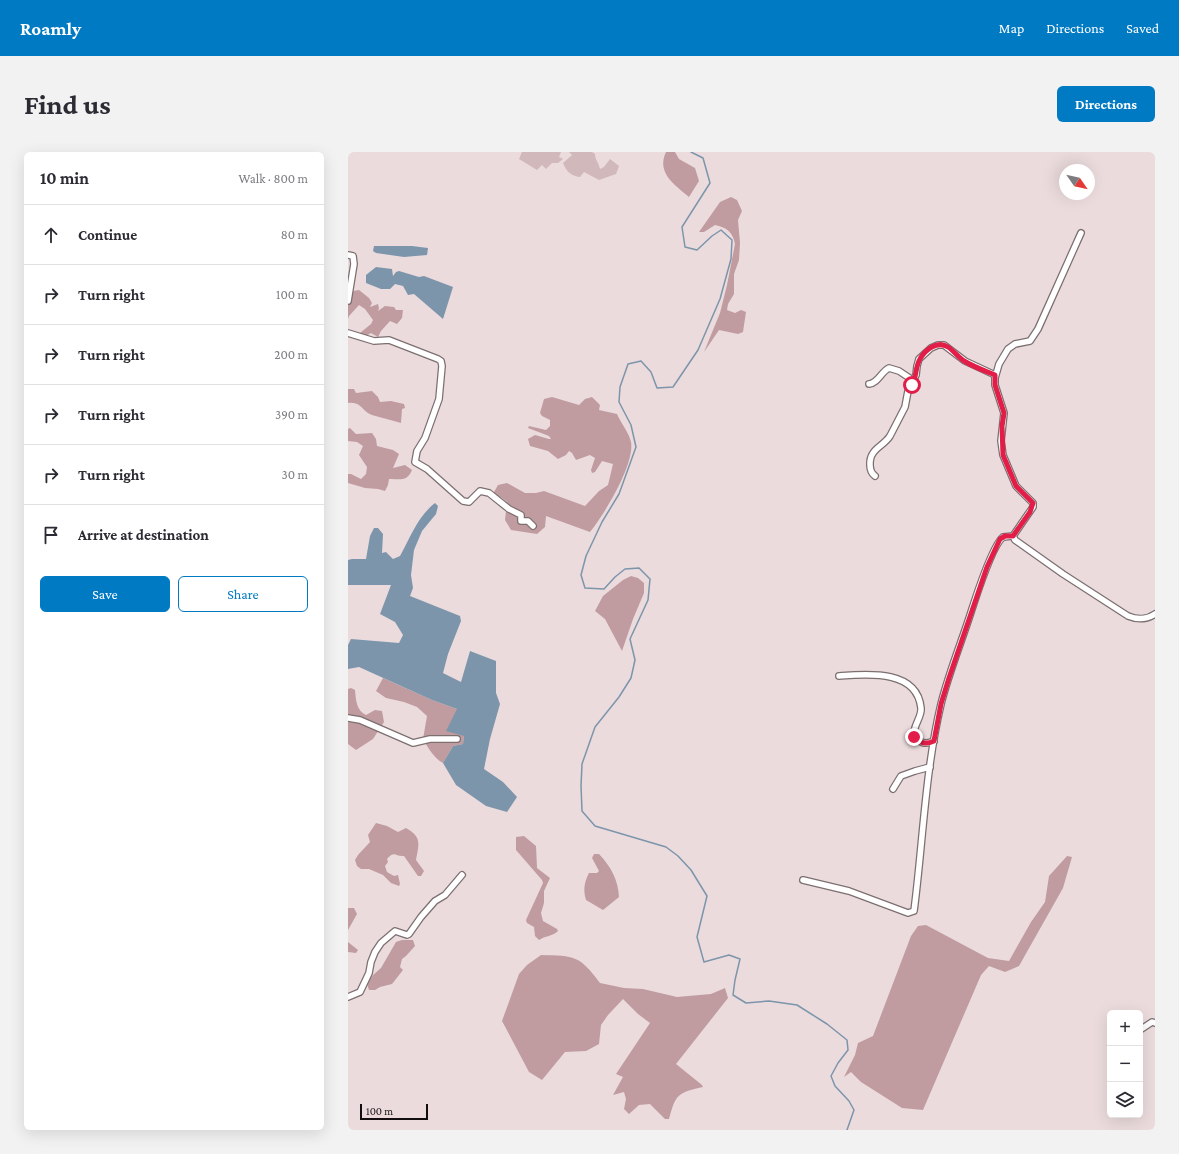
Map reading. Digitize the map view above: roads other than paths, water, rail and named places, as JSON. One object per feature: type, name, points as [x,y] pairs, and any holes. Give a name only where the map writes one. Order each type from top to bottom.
[{"type":"street","points":[[1013,536],[1030,512],[1033,503],[1016,486],[1003,455],[1002,426],[1004,413],[995,385],[995,375],[999,364],[1008,349],[1015,344],[1030,341],[1038,329],[1081,234]]},
{"type":"street","points":[[348,255],[353,256],[354,264],[348,301]]},
{"type":"street","points":[[348,333],[374,341],[389,340],[441,361],[442,366],[439,399],[425,438],[417,451],[415,462],[427,469],[463,501],[469,502],[480,491],[487,492],[509,509],[521,515],[521,521],[528,521],[533,526]]},
{"type":"street","points":[[875,476],[872,474],[870,469],[871,457],[876,449],[887,441],[890,436],[905,407],[908,391],[914,381],[920,359],[931,348],[938,345],[944,345],[965,361],[995,375]]},
{"type":"street","points":[[869,384],[875,383],[887,369],[892,368],[914,381]]},
{"type":"street","points":[[803,880],[849,891],[908,913],[914,911],[930,767],[941,704],[987,567],[1000,539],[1005,536],[1013,536]]},
{"type":"street","points":[[1013,536],[1015,540],[1040,559],[1128,616],[1136,619],[1144,619],[1155,614]]},
{"type":"street","points":[[839,676],[869,674],[889,677],[908,683],[916,693],[921,707],[921,715],[913,732],[914,737],[927,744],[934,741]]},
{"type":"street","points":[[348,718],[360,720],[414,743],[430,739],[457,739]]},
{"type":"street","points":[[893,789],[901,776],[930,767]]},
{"type":"street","points":[[348,997],[357,995],[362,989],[369,973],[375,952],[381,943],[395,931],[407,935],[409,934],[421,917],[435,902],[444,896],[462,875]]},
{"type":"street","points":[[1143,1028],[1152,1022],[1155,1023]]},
{"type":"water","points":[[374,246],[412,246],[428,248],[427,255],[404,257],[376,253],[373,251]]},
{"type":"water","points":[[376,267],[392,269],[393,276],[399,271],[419,277],[424,276],[453,287],[443,319],[414,294],[408,295],[403,286],[395,284],[390,289],[381,289],[366,283],[366,275]]},
{"type":"water","points":[[435,503],[438,506],[436,514],[422,531],[414,550],[411,575],[413,588],[410,596],[460,616],[461,621],[448,654],[443,673],[461,682],[470,651],[496,661],[496,693],[500,704],[490,739],[484,769],[503,782],[517,797],[507,812],[486,806],[456,785],[443,763],[453,746],[463,744],[464,736],[446,731],[457,709],[432,700],[359,667],[348,669],[348,645],[351,639],[399,643],[403,635],[395,622],[380,614],[391,585],[348,585],[348,560],[366,559],[370,536],[374,528],[378,528],[383,534],[382,553],[386,552],[393,559],[400,556],[419,521]]},
{"type":"waterway","points":[[691,152],[703,158],[710,183],[682,227],[685,247],[697,250],[721,230],[732,240],[731,259],[720,299],[698,350],[673,387],[657,388],[651,372],[641,361],[628,364],[620,387],[619,402],[631,425],[636,447],[619,494],[602,522],[586,556],[581,575],[585,588],[604,589],[625,569],[639,568],[650,579],[648,600],[630,639],[635,660],[631,678],[619,697],[595,727],[582,764],[582,811],[595,826],[666,847],[678,856],[691,870],[707,896],[697,937],[704,962],[729,955],[740,959],[733,995],[746,1003],[769,1001],[797,1005],[827,1024],[847,1040],[848,1050],[838,1063],[831,1076],[835,1086],[849,1101],[854,1110],[847,1130]]}]
